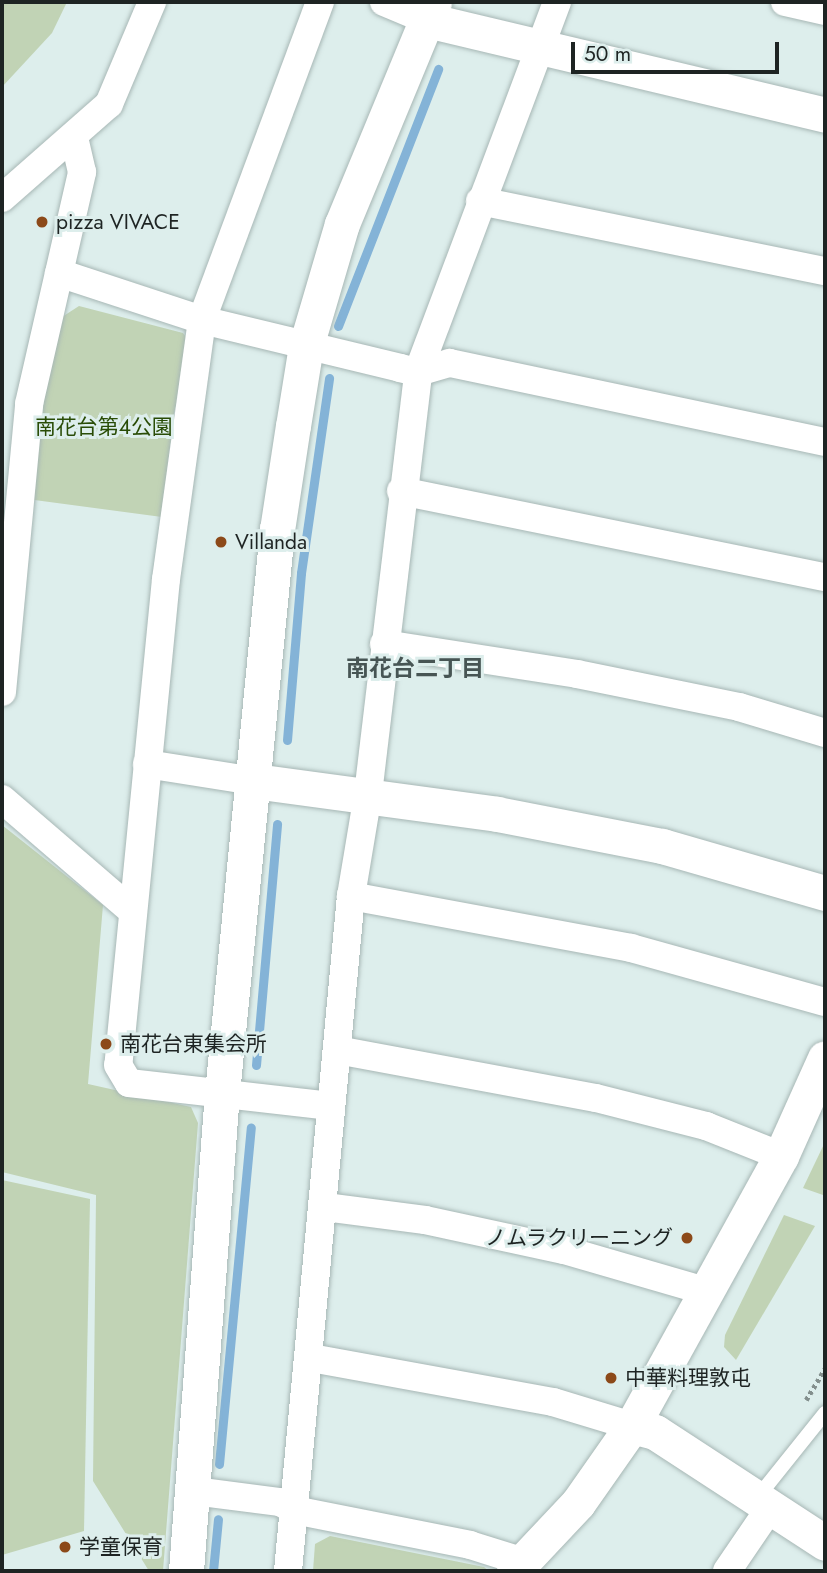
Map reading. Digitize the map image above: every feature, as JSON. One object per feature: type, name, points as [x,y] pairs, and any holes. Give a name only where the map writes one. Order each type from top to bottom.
[{"type":"street","points":[[2,198],[74,138],[109,104],[152,2]]},
{"type":"street","points":[[320,2],[202,320],[166,579],[130,909],[118,1065],[128,1083],[331,1106]]},
{"type":"street","points":[[384,2],[430,11],[540,46],[825,115]]},
{"type":"street","points":[[288,1571],[311,1358],[351,896],[368,794],[401,491],[418,372],[557,2]]},
{"type":"street","points":[[785,2],[825,10]]},
{"type":"street","points":[[186,1571],[222,1093],[277,530],[306,346],[342,224],[430,11]]},
{"type":"street","points":[[2,692],[29,404],[82,172],[74,138]]},
{"type":"street","points":[[480,201],[825,271]]},
{"type":"street","points":[[59,273],[202,320],[418,372],[450,363],[825,442]]},
{"type":"street","points":[[401,491],[825,577]]},
{"type":"street","points":[[384,644],[604,680],[740,707],[825,733]]},
{"type":"street","points":[[147,764],[254,781],[368,794],[662,846],[825,893]]},
{"type":"street","points":[[2,799],[130,909]]},
{"type":"street","points":[[351,896],[631,948],[825,1002]]},
{"type":"street","points":[[337,1049],[596,1098],[706,1126],[781,1156]]},
{"type":"street","points":[[194,1491],[280,1502],[294,1510],[470,1545],[517,1566],[578,1503],[632,1426],[781,1156],[825,1058]]},
{"type":"street","points":[[325,1207],[425,1220],[564,1250],[705,1291]]},
{"type":"street","points":[[311,1358],[553,1402],[655,1432],[825,1543]]},
{"type":"street","points":[[727,1571],[763,1503]]},
{"type":"lane","points":[[763,1503],[825,1413]]},
{"type":"green space","points":[[2,2],[67,2],[52,33],[2,87]]},
{"type":"green space","name":"南花台第4公園","points":[[79,306],[183,333],[192,345],[174,413],[162,517],[27,499],[39,403],[62,317]]},
{"type":"green space","points":[[2,825],[103,905],[88,1084],[191,1107],[198,1123],[163,1571],[149,1571],[93,1481],[96,1195],[2,1172]]},
{"type":"green space","points":[[825,1142],[825,1191],[823,1195],[803,1188]]},
{"type":"green space","points":[[2,1180],[90,1199],[84,1531],[2,1555]]},
{"type":"green space","points":[[784,1215],[815,1226],[736,1360],[724,1347],[725,1335]]},
{"type":"green space","points":[[330,1536],[484,1567],[489,1571],[313,1571],[315,1544]]},
{"type":"waterway","points":[[338,326],[438,69]]},
{"type":"waterway","points":[[287,740],[301,573],[329,378]]},
{"type":"waterway","points":[[256,1065],[277,824]]},
{"type":"waterway","points":[[219,1464],[251,1128]]},
{"type":"waterway","points":[[213,1571],[218,1519]]},
{"type":"place","name":"pizza VIVACE","points":[[42,222]]},
{"type":"place","name":"Villanda","points":[[221,542]]},
{"type":"place","name":"南花台東集会所","points":[[106,1044]]},
{"type":"place","name":"ノムラクリーニング","points":[[687,1238]]},
{"type":"place","name":"中華料理敦屯","points":[[611,1378]]},
{"type":"place","name":"学童保育","points":[[65,1547]]},
{"type":"district","name":"南花台二丁目","points":[[415,668]]}]
